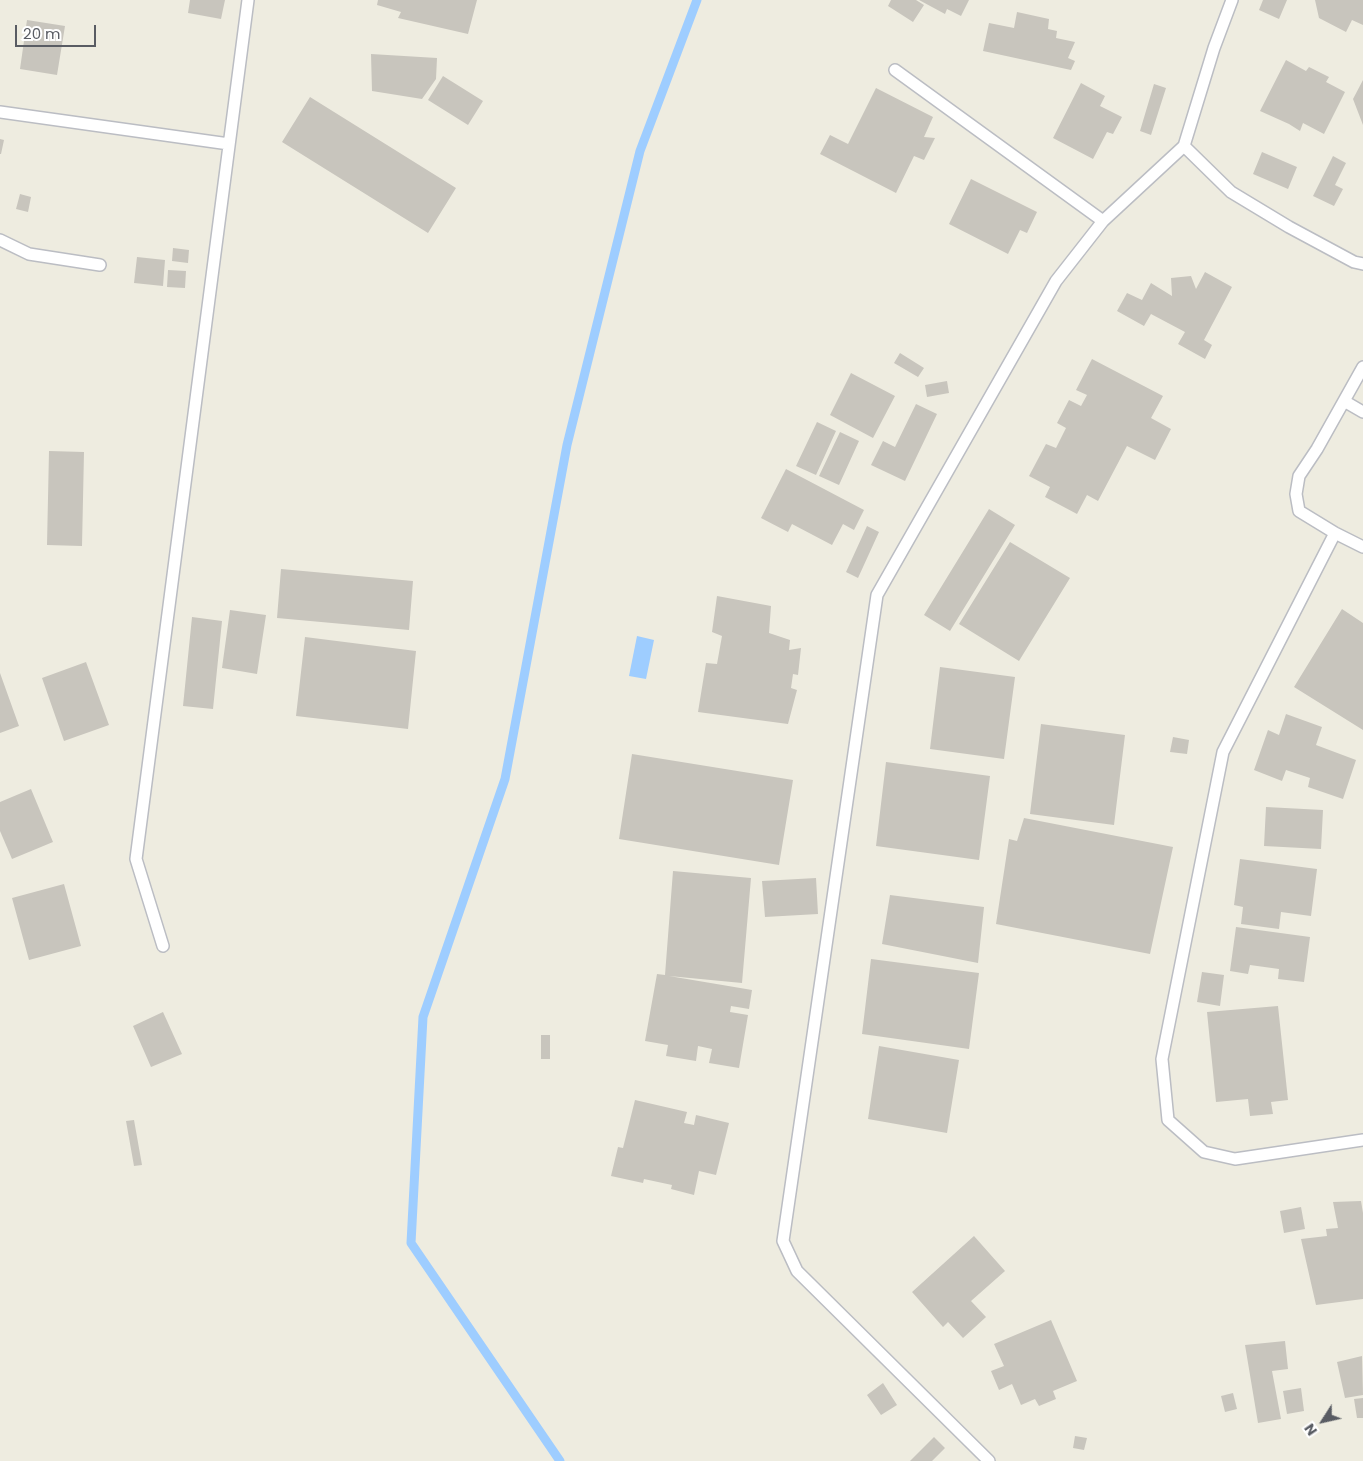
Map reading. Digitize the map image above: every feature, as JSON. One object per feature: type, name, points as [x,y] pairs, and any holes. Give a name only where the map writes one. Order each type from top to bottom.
[{"type":"lane","points":[[163,946],[136,859],[248,0]]},
{"type":"lane","points":[[989,1461],[797,1271],[783,1241],[877,596],[1056,281],[1103,221],[1184,146],[1214,48],[1232,0]]},
{"type":"lane","points":[[895,70],[1103,221]]},
{"type":"lane","points":[[0,112],[229,144]]},
{"type":"lane","points":[[1184,146],[1231,192],[1289,227],[1354,262],[1363,264]]},
{"type":"lane","points":[[0,240],[29,254],[100,265]]},
{"type":"lane","points":[[1363,366],[1317,449],[1299,476],[1296,494],[1299,511],[1363,547]]},
{"type":"lane","points":[[1344,401],[1363,412]]},
{"type":"lane","points":[[1336,533],[1223,752],[1162,1059],[1168,1120],[1204,1152],[1235,1159],[1363,1140]]},
{"type":"water","points":[[637,636],[654,640],[646,679],[629,676]]},
{"type":"building","points":[[190,0],[225,0],[221,19],[188,13]]},
{"type":"building","points":[[378,0],[477,0],[468,34],[398,18],[401,12],[377,5]]},
{"type":"building","points":[[891,0],[916,0],[924,5],[913,22],[888,6]]},
{"type":"building","points":[[919,0],[969,0],[961,16],[947,9],[945,14]]},
{"type":"building","points":[[1263,0],[1287,0],[1279,19],[1259,10]]},
{"type":"building","points":[[1315,0],[1363,0],[1363,25],[1352,20],[1346,32],[1319,18]]},
{"type":"building","points":[[1017,12],[1049,19],[1048,29],[1057,31],[1056,38],[1075,42],[1068,58],[1075,61],[1071,70],[983,51],[989,23],[1014,28]]},
{"type":"building","points":[[27,20],[65,26],[57,75],[20,69]]},
{"type":"building","points":[[371,54],[437,58],[436,79],[422,99],[372,91]]},
{"type":"building","points":[[1286,60],[1306,71],[1309,67],[1329,77],[1326,82],[1345,92],[1324,134],[1303,123],[1300,131],[1260,111]]},
{"type":"building","points":[[443,76],[483,101],[468,125],[428,100]]},
{"type":"building","points":[[1363,80],[1363,125],[1353,99]]},
{"type":"building","points":[[1081,83],[1105,96],[1100,106],[1122,117],[1113,134],[1107,132],[1093,159],[1053,138]]},
{"type":"building","points":[[1154,84],[1166,88],[1151,135],[1140,131]]},
{"type":"building","points":[[876,88],[933,117],[924,137],[935,138],[924,160],[914,156],[896,193],[820,154],[830,135],[848,144]]},
{"type":"building","points":[[310,97],[456,188],[428,233],[282,142]]},
{"type":"building","points":[[0,139],[4,140],[1,154],[0,154]]},
{"type":"building","points":[[1262,152],[1297,167],[1288,189],[1253,174]]},
{"type":"building","points":[[1333,156],[1346,163],[1335,185],[1343,189],[1334,206],[1313,196]]},
{"type":"building","points":[[971,179],[1037,212],[1027,233],[1020,230],[1008,254],[949,224]]},
{"type":"building","points":[[20,194],[31,197],[28,212],[16,209]]},
{"type":"building","points":[[173,248],[189,250],[188,263],[172,261]]},
{"type":"building","points":[[137,257],[165,260],[163,286],[134,283]]},
{"type":"building","points":[[168,270],[186,271],[185,288],[167,287]]},
{"type":"building","points":[[1205,272],[1232,287],[1204,340],[1212,345],[1205,359],[1178,344],[1185,332],[1151,314],[1144,326],[1117,311],[1127,293],[1142,300],[1151,283],[1172,296],[1171,278],[1191,276],[1196,289]]},
{"type":"building","points":[[900,353],[924,368],[918,377],[894,363]]},
{"type":"building","points":[[1092,359],[1163,396],[1151,418],[1171,429],[1155,460],[1127,446],[1098,501],[1087,495],[1077,514],[1045,497],[1050,487],[1029,476],[1046,444],[1056,448],[1066,428],[1057,423],[1069,400],[1081,406],[1087,395],[1076,390]]},
{"type":"building","points":[[851,373],[895,396],[873,438],[830,415]]},
{"type":"building","points":[[947,381],[949,393],[927,397],[925,385]]},
{"type":"building","points":[[916,404],[937,414],[905,481],[871,465],[883,441],[895,447]]},
{"type":"building","points":[[817,422],[836,431],[816,475],[796,466]]},
{"type":"building","points":[[840,432],[859,441],[839,485],[819,476]]},
{"type":"building","points":[[49,451],[84,452],[82,546],[47,545]]},
{"type":"building","points":[[786,469],[864,510],[854,530],[843,524],[832,545],[792,524],[788,532],[761,518]]},
{"type":"building","points":[[989,509],[1015,525],[950,631],[924,615]]},
{"type":"building","points":[[867,526],[879,532],[858,578],[846,572]]},
{"type":"building","points":[[1010,542],[1070,578],[1019,661],[959,624]]},
{"type":"building","points":[[281,569],[413,581],[409,630],[277,618]]},
{"type":"building","points":[[717,596],[771,606],[769,633],[790,640],[789,650],[801,648],[798,675],[793,674],[791,688],[797,690],[788,724],[698,712],[706,663],[717,664],[722,636],[712,632]]},
{"type":"building","points":[[1342,609],[1363,623],[1363,730],[1294,687]]},
{"type":"building","points":[[230,610],[266,615],[257,674],[222,668]]},
{"type":"building","points":[[192,617],[222,621],[213,709],[183,706]]},
{"type":"building","points":[[305,637],[416,651],[408,729],[296,716]]},
{"type":"building","points":[[86,662],[109,725],[64,741],[42,678]]},
{"type":"building","points":[[940,667],[1015,677],[1004,759],[930,749]]},
{"type":"building","points":[[0,673],[19,726],[0,733]]},
{"type":"building","points":[[1286,714],[1322,727],[1316,745],[1356,760],[1343,799],[1308,787],[1310,778],[1286,770],[1282,781],[1254,770],[1268,730],[1279,735]]},
{"type":"building","points":[[1041,724],[1125,735],[1114,825],[1030,814]]},
{"type":"building","points":[[1173,737],[1189,740],[1187,754],[1170,752]]},
{"type":"building","points":[[632,754],[793,780],[779,865],[619,839]]},
{"type":"building","points":[[886,762],[990,776],[979,860],[876,846]]},
{"type":"building","points":[[31,789],[53,842],[12,859],[0,831],[0,802]]},
{"type":"building","points":[[1266,807],[1323,810],[1321,849],[1264,846]]},
{"type":"building","points":[[1024,818],[1173,847],[1150,954],[996,924],[1009,839],[1017,841]]},
{"type":"building","points":[[1240,859],[1317,869],[1311,916],[1281,912],[1279,929],[1241,924],[1243,907],[1234,905]]},
{"type":"building","points":[[673,871],[751,878],[742,983],[669,976],[752,990],[749,1009],[731,1006],[730,1012],[748,1015],[739,1068],[709,1063],[712,1049],[698,1046],[696,1061],[666,1056],[668,1045],[645,1041],[657,974],[665,975]]},
{"type":"building","points":[[816,878],[818,914],[765,917],[762,881]]},
{"type":"building","points":[[64,884],[81,946],[29,960],[12,898]]},
{"type":"building","points":[[890,895],[984,907],[978,963],[882,944]]},
{"type":"building","points":[[1236,927],[1310,937],[1304,982],[1278,979],[1279,969],[1250,965],[1248,974],[1230,971]]},
{"type":"building","points":[[871,959],[979,973],[969,1049],[862,1034]]},
{"type":"building","points":[[1202,972],[1224,975],[1220,1006],[1197,1002]]},
{"type":"building","points":[[1278,1006],[1288,1100],[1271,1102],[1273,1114],[1250,1116],[1248,1099],[1216,1102],[1207,1012]]},
{"type":"building","points":[[163,1012],[182,1054],[151,1067],[133,1026]]},
{"type":"building","points":[[541,1035],[550,1035],[550,1059],[541,1059]]},
{"type":"building","points":[[879,1046],[959,1060],[947,1133],[868,1119]]},
{"type":"building","points":[[635,1100],[687,1112],[684,1123],[694,1125],[696,1115],[729,1123],[716,1175],[699,1171],[694,1195],[671,1189],[672,1185],[644,1179],[643,1183],[611,1176],[618,1147],[623,1148]]},
{"type":"building","points":[[134,1120],[142,1165],[134,1166],[126,1121]]},
{"type":"building","points":[[1361,1201],[1363,1213],[1363,1299],[1316,1305],[1301,1239],[1327,1236],[1326,1229],[1338,1228],[1333,1202]]},
{"type":"building","points":[[1301,1207],[1305,1229],[1284,1233],[1280,1211]]},
{"type":"building","points":[[974,1236],[1005,1271],[971,1301],[986,1317],[963,1338],[948,1322],[943,1327],[912,1292]]},
{"type":"building","points":[[1051,1320],[1077,1381],[1053,1391],[1056,1399],[1039,1406],[1035,1399],[1021,1405],[1012,1384],[999,1390],[991,1371],[1004,1366],[994,1344]]},
{"type":"building","points":[[1285,1341],[1288,1369],[1272,1371],[1281,1419],[1258,1423],[1245,1345]]},
{"type":"building","points":[[1362,1356],[1363,1395],[1345,1398],[1337,1362]]},
{"type":"building","points":[[883,1383],[897,1405],[881,1415],[867,1395]]},
{"type":"building","points":[[1301,1388],[1304,1411],[1287,1414],[1283,1391]]},
{"type":"building","points":[[1233,1393],[1237,1409],[1225,1412],[1221,1396]]},
{"type":"building","points":[[1363,1398],[1363,1418],[1357,1418],[1354,1399]]},
{"type":"building","points":[[1075,1436],[1087,1438],[1084,1450],[1073,1448]]},
{"type":"building","points":[[934,1437],[945,1448],[932,1461],[910,1461]]},
{"type":"waterway","points":[[560,1461],[411,1243],[423,1017],[505,779],[567,445],[640,151],[697,0]]}]
